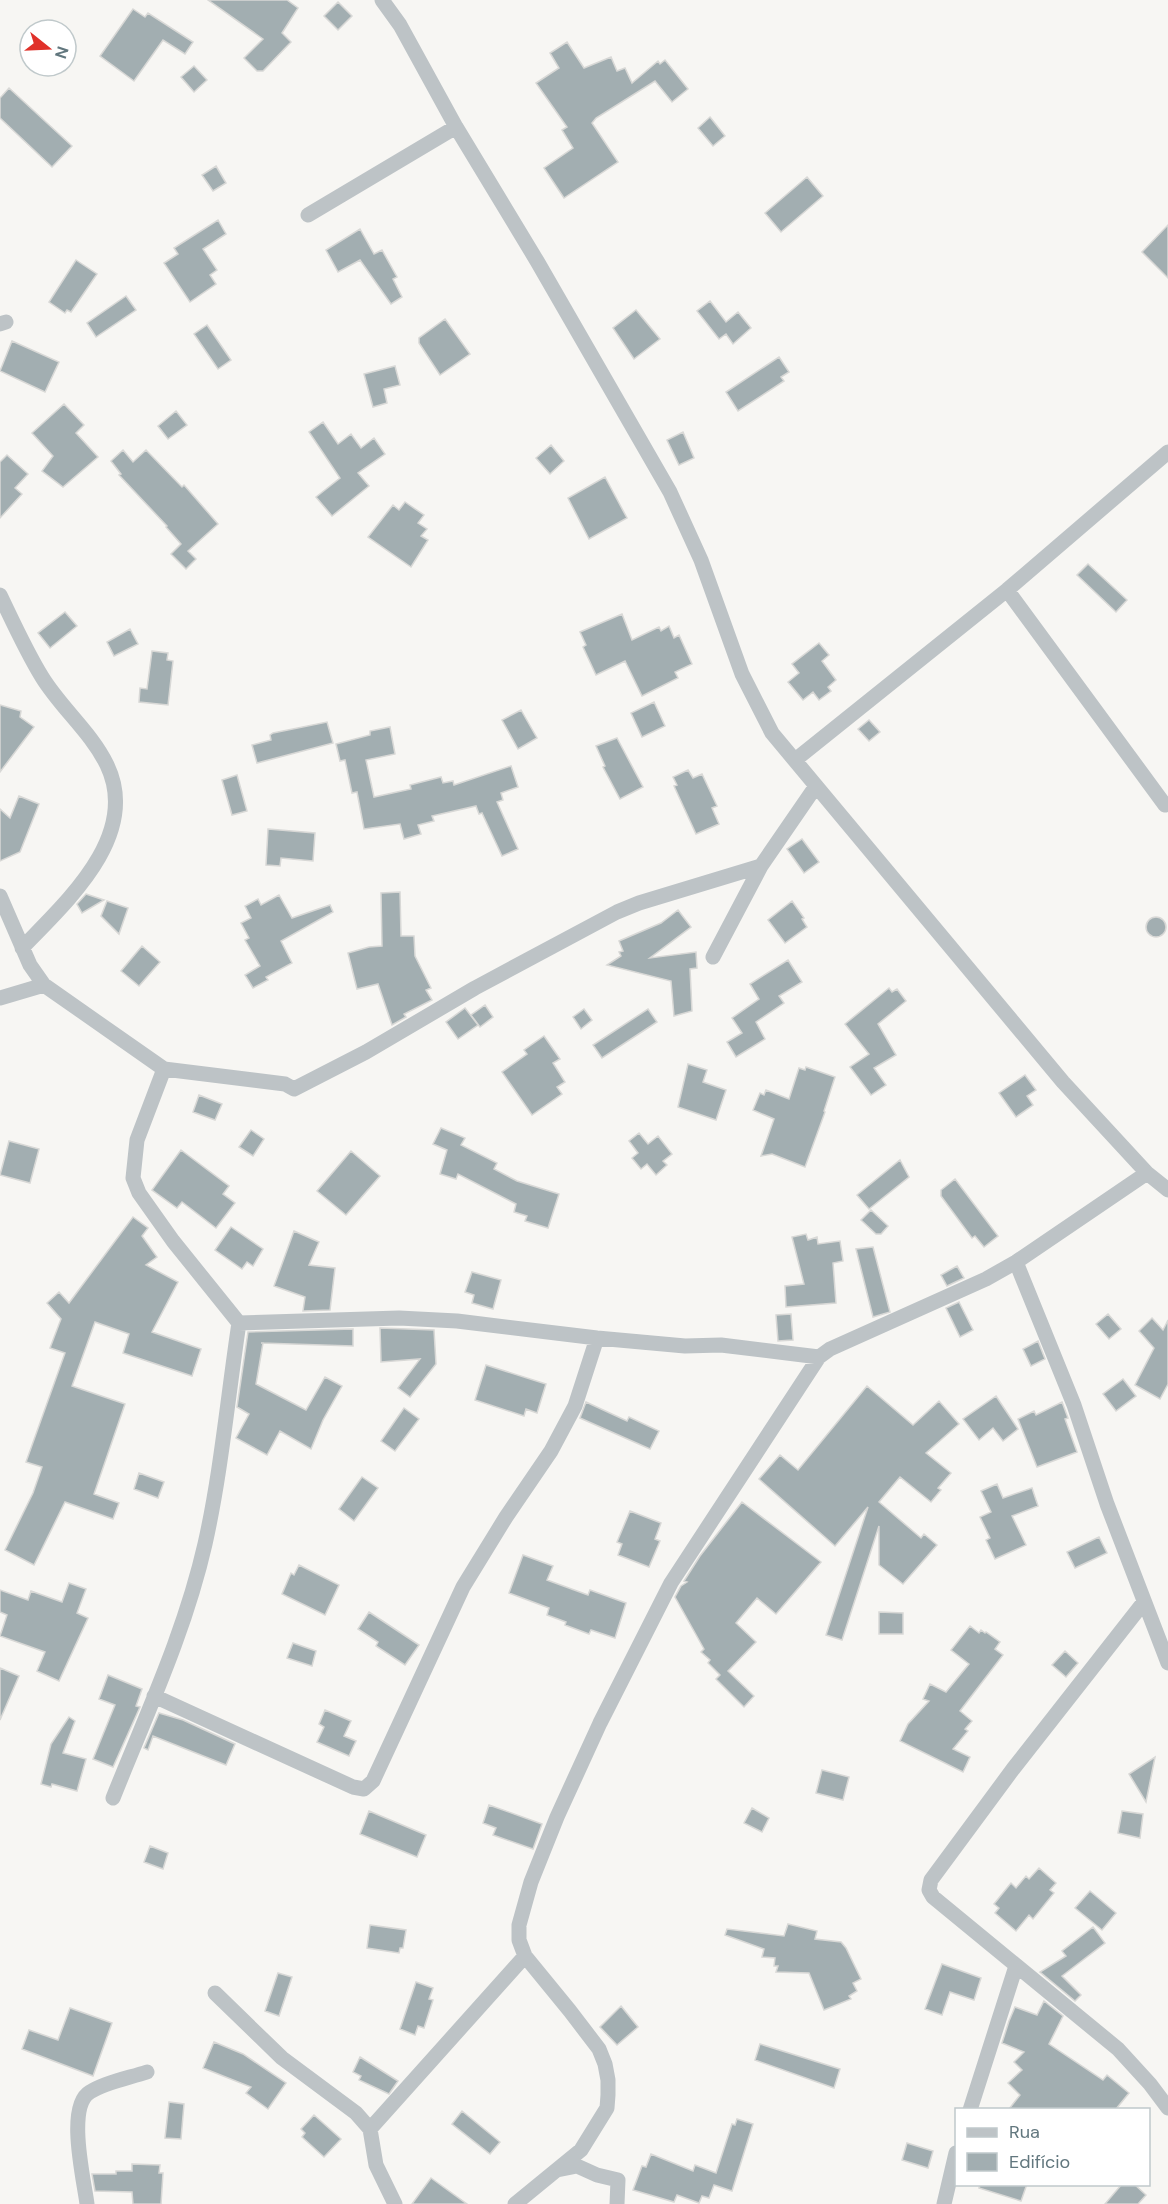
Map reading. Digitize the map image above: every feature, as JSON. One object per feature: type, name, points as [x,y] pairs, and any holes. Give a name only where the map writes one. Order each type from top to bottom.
[{"type":"street","points":[[382,0],[400,25],[456,127],[537,261],[670,492],[701,560],[742,674],[772,733],[1062,1082],[1147,1173],[1168,1190]]},
{"type":"street","points":[[308,215],[456,127]]},
{"type":"street","points":[[795,760],[1007,590],[1168,452]]},
{"type":"street","points":[[1007,590],[1165,806]]},
{"type":"street","points":[[0,595],[42,677],[94,745],[107,765],[115,788],[116,810],[111,833],[98,859],[76,892],[22,948]]},
{"type":"street","points":[[713,957],[761,866],[816,786]]},
{"type":"street","points":[[0,896],[30,965],[44,985],[164,1069],[285,1084],[294,1089],[366,1052],[475,988],[617,912],[639,903],[761,866]]},
{"type":"street","points":[[0,998],[44,985]]},
{"type":"street","points":[[113,1798],[182,1623],[205,1546],[239,1323],[173,1241],[140,1193],[133,1178],[137,1140],[164,1069]]},
{"type":"street","points":[[515,2204],[581,2150],[606,2108],[608,2080],[599,2049],[525,1956],[519,1940],[519,1925],[531,1882],[557,1817],[636,1649],[671,1583],[819,1357],[830,1349],[986,1279],[1016,1262],[1147,1173]]},
{"type":"street","points":[[1016,1262],[1070,1394],[1107,1503],[1168,1663]]},
{"type":"street","points":[[239,1323],[399,1318],[457,1321],[597,1338],[685,1346],[721,1345],[819,1357]]},
{"type":"street","points":[[154,1696],[353,1788],[364,1789],[368,1786],[373,1781],[463,1587],[506,1517],[551,1451],[565,1424],[574,1406],[597,1338]]},
{"type":"street","points":[[1144,1602],[1013,1769],[931,1880],[929,1890],[933,1898],[1118,2049],[1168,2108]]},
{"type":"street","points":[[370,2129],[525,1956]]},
{"type":"street","points":[[970,2108],[1016,1966]]},
{"type":"street","points":[[215,1993],[282,2058],[356,2113],[370,2129],[376,2165],[395,2204]]},
{"type":"street","points":[[87,2204],[78,2140],[77,2119],[80,2104],[88,2093],[147,2072]]},
{"type":"street","points":[[944,2204],[955,2161]]},
{"type":"street","points":[[554,2170],[577,2166],[618,2181],[616,2204]]},
{"type":"building","points":[[208,0],[287,0],[298,8],[282,33],[291,42],[263,71],[257,71],[244,58],[263,39]]},
{"type":"building","points":[[338,2],[352,16],[338,30],[324,16]]},
{"type":"building","points":[[133,9],[145,17],[148,13],[193,42],[185,54],[163,40],[134,81],[100,56]]},
{"type":"building","points":[[567,42],[584,68],[611,57],[617,71],[625,68],[632,83],[658,61],[660,64],[665,60],[688,89],[672,102],[655,81],[596,118],[592,123],[618,162],[564,198],[544,168],[573,148],[562,130],[567,127],[536,83],[559,68],[550,53]]},
{"type":"building","points":[[194,66],[207,80],[194,92],[181,77]]},
{"type":"building","points":[[9,88],[72,146],[52,167],[0,118],[0,98]]},
{"type":"building","points":[[710,117],[725,136],[713,146],[698,128]]},
{"type":"building","points":[[216,166],[226,183],[213,191],[202,175]]},
{"type":"building","points":[[807,177],[823,196],[781,232],[765,213]]},
{"type":"building","points":[[218,220],[226,234],[203,249],[217,270],[210,275],[216,284],[190,302],[164,263],[178,254],[174,248]]},
{"type":"building","points":[[1168,225],[1168,278],[1142,252]]},
{"type":"building","points":[[360,229],[374,254],[382,250],[397,277],[393,279],[402,297],[391,304],[360,260],[338,272],[326,250]]},
{"type":"building","points":[[76,260],[97,274],[71,312],[67,310],[65,313],[49,302]]},
{"type":"building","points":[[126,296],[136,310],[96,337],[87,323]]},
{"type":"building","points":[[710,301],[726,322],[738,312],[751,328],[733,344],[726,334],[719,339],[697,311]]},
{"type":"building","points":[[636,310],[660,339],[634,359],[613,328]]},
{"type":"building","points":[[445,319],[470,354],[440,375],[419,343],[419,338]]},
{"type":"building","points":[[207,325],[231,360],[218,369],[194,334]]},
{"type":"building","points":[[12,341],[59,362],[45,392],[0,371]]},
{"type":"building","points":[[779,357],[789,372],[781,377],[784,381],[738,411],[726,392]]},
{"type":"building","points":[[395,366],[400,385],[384,389],[387,403],[373,407],[364,374]]},
{"type":"building","points":[[64,404],[84,425],[76,433],[98,457],[63,487],[42,471],[53,456],[32,433]]},
{"type":"building","points":[[176,411],[187,425],[168,439],[158,426]]},
{"type":"building","points":[[323,422],[338,444],[351,434],[361,448],[374,438],[385,454],[358,473],[369,486],[332,516],[316,497],[340,478],[309,432]]},
{"type":"building","points":[[683,432],[694,458],[679,465],[667,440]]},
{"type":"building","points":[[551,445],[564,461],[550,474],[536,458]]},
{"type":"building","points":[[123,450],[133,462],[146,450],[182,487],[184,485],[218,524],[188,551],[196,559],[186,569],[171,554],[181,544],[119,475],[121,474],[111,461]]},
{"type":"building","points":[[7,455],[28,474],[15,488],[22,494],[0,518],[0,462]]},
{"type":"building","points":[[605,477],[627,518],[589,539],[568,498]]},
{"type":"building","points":[[405,502],[424,515],[418,523],[427,529],[421,536],[428,540],[411,567],[368,537],[393,505],[399,510]]},
{"type":"building","points":[[1088,564],[1127,600],[1116,612],[1077,575]]},
{"type":"building","points":[[65,612],[77,626],[50,648],[38,633]]},
{"type":"building","points":[[622,614],[632,640],[659,627],[661,631],[669,626],[674,638],[679,635],[692,664],[675,672],[678,678],[642,696],[625,661],[596,675],[583,647],[586,645],[580,632]]},
{"type":"building","points":[[130,629],[138,644],[114,656],[107,642]]},
{"type":"building","points":[[819,643],[829,655],[822,661],[836,680],[828,687],[831,691],[819,700],[813,692],[803,700],[788,682],[799,673],[792,664]]},
{"type":"building","points":[[152,651],[168,653],[167,660],[173,661],[168,705],[139,702],[140,688],[147,689]]},
{"type":"building","points":[[654,702],[665,726],[642,737],[631,713]]},
{"type":"building","points":[[0,705],[21,711],[20,717],[34,727],[0,772]]},
{"type":"building","points":[[521,710],[537,738],[518,749],[502,720]]},
{"type":"building","points":[[869,720],[880,732],[869,741],[858,729]]},
{"type":"building","points":[[327,722],[333,743],[257,763],[252,745],[271,740],[270,735],[273,733]]},
{"type":"building","points":[[390,727],[395,754],[366,760],[374,797],[411,789],[410,785],[441,777],[443,783],[453,781],[454,785],[511,766],[518,787],[501,793],[503,800],[497,802],[518,849],[502,856],[482,813],[479,814],[476,806],[432,816],[434,821],[418,825],[421,834],[404,839],[400,824],[364,829],[357,792],[352,793],[345,760],[340,761],[336,744],[370,735],[370,731]]},
{"type":"building","points":[[617,738],[643,787],[620,799],[603,767],[605,766],[596,746]]},
{"type":"building","points":[[688,770],[693,778],[702,774],[717,806],[712,808],[719,824],[696,834],[674,786],[677,785],[673,777]]},
{"type":"building","points":[[237,775],[247,811],[232,815],[222,780]]},
{"type":"building","points":[[19,796],[39,804],[20,852],[0,861],[0,809],[10,818]]},
{"type":"building","points":[[268,829],[315,833],[313,861],[281,858],[280,866],[266,865]]},
{"type":"building","points":[[802,839],[819,862],[804,873],[787,849]]},
{"type":"building","points":[[400,892],[401,936],[414,936],[415,956],[431,988],[426,990],[432,1000],[404,1014],[406,1017],[392,1025],[378,984],[357,989],[348,953],[382,946],[381,893]]},
{"type":"building","points":[[86,894],[104,900],[82,913],[77,904]]},
{"type":"building","points":[[279,895],[292,918],[330,905],[333,912],[281,941],[292,963],[266,977],[268,980],[253,988],[245,975],[260,966],[245,940],[249,938],[241,923],[251,918],[245,906],[258,899],[261,905]]},
{"type":"building","points":[[107,901],[128,908],[119,934],[101,916]]},
{"type":"building","points":[[792,901],[804,918],[802,919],[807,927],[785,943],[768,920]]},
{"type":"building","points":[[678,910],[691,927],[650,958],[696,952],[697,968],[690,969],[692,1011],[674,1016],[671,981],[607,965],[621,956],[619,952],[623,951],[619,941],[661,923]]},
{"type":"building","points":[[1152,917],[1160,917],[1166,923],[1166,931],[1160,937],[1152,937],[1146,931],[1146,923]]},
{"type":"building","points":[[142,946],[160,962],[139,986],[121,971]]},
{"type":"building","points":[[788,960],[802,982],[779,996],[784,1003],[756,1022],[765,1039],[736,1057],[727,1042],[742,1033],[732,1018],[759,999],[750,984]]},
{"type":"building","points":[[889,988],[892,992],[897,989],[906,1001],[878,1024],[896,1055],[874,1068],[886,1085],[871,1095],[850,1067],[869,1054],[845,1024]]},
{"type":"building","points":[[485,1005],[493,1017],[480,1027],[471,1015]]},
{"type":"building","points":[[465,1008],[478,1025],[458,1039],[446,1022]]},
{"type":"building","points":[[584,1009],[592,1020],[581,1029],[573,1017]]},
{"type":"building","points":[[648,1009],[657,1022],[602,1058],[593,1045]]},
{"type":"building","points":[[544,1036],[560,1059],[553,1063],[565,1082],[557,1087],[562,1094],[532,1115],[502,1072],[527,1054],[524,1050]]},
{"type":"building","points":[[688,1064],[707,1070],[703,1082],[726,1090],[716,1120],[678,1107]]},
{"type":"building","points":[[806,1067],[835,1077],[805,1167],[772,1154],[761,1156],[774,1119],[753,1110],[760,1093],[764,1095],[766,1090],[789,1099],[799,1068],[805,1070]]},
{"type":"building","points":[[1025,1075],[1036,1090],[1027,1096],[1033,1105],[1016,1117],[999,1093]]},
{"type":"building","points":[[199,1095],[222,1104],[215,1120],[193,1112]]},
{"type":"building","points":[[441,1128],[465,1138],[461,1145],[497,1163],[494,1169],[517,1181],[559,1194],[548,1228],[525,1221],[527,1216],[514,1212],[516,1204],[458,1174],[456,1179],[440,1174],[447,1150],[433,1144]]},
{"type":"building","points":[[251,1130],[264,1139],[253,1156],[239,1147]]},
{"type":"building","points":[[639,1133],[648,1144],[658,1136],[672,1154],[663,1161],[667,1165],[656,1175],[647,1164],[641,1169],[632,1158],[638,1153],[629,1141]]},
{"type":"building","points":[[9,1141],[39,1149],[30,1183],[0,1175]]},
{"type":"building","points":[[181,1150],[229,1186],[223,1194],[235,1203],[216,1228],[182,1202],[177,1208],[152,1190]]},
{"type":"building","points":[[351,1151],[380,1176],[346,1215],[317,1191]]},
{"type":"building","points":[[900,1160],[909,1177],[869,1209],[857,1195]]},
{"type":"building","points":[[955,1179],[998,1236],[984,1247],[975,1236],[972,1238],[941,1196],[941,1190]]},
{"type":"building","points":[[871,1210],[888,1226],[881,1234],[876,1234],[861,1220]]},
{"type":"building","points":[[133,1217],[148,1228],[142,1236],[157,1257],[146,1265],[178,1282],[152,1332],[201,1349],[192,1376],[123,1353],[129,1334],[95,1322],[72,1386],[125,1404],[94,1494],[119,1503],[113,1519],[65,1502],[34,1565],[5,1550],[33,1493],[42,1467],[26,1462],[65,1353],[50,1348],[61,1319],[47,1303],[59,1292],[69,1303]]},
{"type":"building","points":[[231,1227],[263,1249],[253,1266],[247,1262],[242,1269],[215,1250]]},
{"type":"building","points":[[294,1231],[319,1242],[309,1265],[335,1268],[330,1310],[303,1311],[305,1297],[274,1286]]},
{"type":"building","points":[[806,1234],[808,1240],[817,1237],[818,1244],[840,1241],[843,1261],[833,1263],[836,1303],[786,1307],[785,1286],[804,1284],[792,1237]]},
{"type":"building","points":[[873,1247],[890,1312],[873,1317],[856,1249]]},
{"type":"building","points":[[957,1266],[964,1278],[947,1286],[941,1275]]},
{"type":"building","points":[[472,1272],[501,1280],[493,1309],[472,1303],[474,1295],[465,1292]]},
{"type":"building","points":[[959,1302],[973,1330],[960,1337],[946,1308]]},
{"type":"building","points":[[791,1314],[793,1340],[778,1341],[776,1315]]},
{"type":"building","points":[[1108,1314],[1121,1329],[1109,1339],[1096,1324]]},
{"type":"building","points":[[1152,1318],[1163,1330],[1168,1320],[1168,1384],[1160,1399],[1135,1385],[1154,1348],[1139,1331]]},
{"type":"building","points":[[380,1328],[434,1330],[436,1364],[410,1397],[398,1388],[420,1359],[381,1362]]},
{"type":"building","points":[[353,1329],[353,1346],[263,1343],[256,1384],[306,1410],[325,1377],[342,1386],[323,1420],[311,1449],[280,1431],[267,1455],[236,1438],[249,1414],[237,1407],[248,1332]]},
{"type":"building","points":[[1038,1341],[1045,1359],[1031,1366],[1023,1349]]},
{"type":"building","points":[[486,1365],[546,1384],[537,1413],[526,1409],[524,1416],[475,1400]]},
{"type":"building","points":[[1123,1379],[1136,1396],[1116,1411],[1103,1394]]},
{"type":"building","points":[[867,1386],[913,1425],[939,1401],[959,1424],[926,1453],[951,1473],[938,1488],[941,1490],[931,1502],[900,1477],[879,1502],[921,1538],[924,1534],[937,1545],[903,1584],[879,1565],[879,1526],[842,1640],[826,1635],[868,1507],[835,1546],[759,1479],[780,1455],[798,1470]]},
{"type":"building","points":[[996,1396],[1018,1429],[1003,1441],[993,1428],[979,1440],[963,1419]]},
{"type":"building","points":[[586,1402],[627,1421],[629,1417],[659,1431],[650,1449],[580,1418]]},
{"type":"building","points":[[1062,1402],[1068,1418],[1065,1419],[1077,1452],[1037,1467],[1018,1419],[1034,1411],[1036,1415]]},
{"type":"building","points":[[404,1408],[419,1419],[395,1451],[381,1441]]},
{"type":"building","points":[[139,1473],[164,1482],[158,1498],[134,1489]]},
{"type":"building","points":[[362,1477],[378,1488],[354,1521],[339,1509]]},
{"type":"building","points":[[997,1484],[1003,1498],[1032,1488],[1038,1506],[1012,1516],[1026,1545],[995,1559],[986,1540],[990,1538],[980,1517],[991,1512],[981,1491]]},
{"type":"building","points":[[742,1502],[821,1562],[776,1614],[757,1598],[736,1623],[756,1642],[728,1671],[754,1696],[744,1707],[716,1679],[720,1675],[708,1663],[710,1660],[701,1652],[704,1649],[675,1597],[681,1586],[687,1582],[684,1581],[700,1556]]},
{"type":"building","points":[[630,1511],[661,1523],[655,1539],[660,1541],[649,1567],[618,1555],[622,1544],[617,1542]]},
{"type":"building","points":[[1099,1537],[1107,1553],[1075,1568],[1067,1552]]},
{"type":"building","points":[[523,1555],[553,1566],[547,1580],[588,1595],[590,1590],[626,1603],[615,1638],[591,1630],[589,1634],[565,1625],[566,1622],[547,1615],[549,1608],[509,1593]]},
{"type":"building","points":[[299,1565],[339,1585],[325,1615],[282,1594],[291,1573],[294,1575]]},
{"type":"building","points":[[69,1583],[86,1589],[77,1613],[88,1618],[59,1681],[37,1671],[45,1652],[0,1636],[7,1615],[0,1612],[0,1590],[28,1600],[31,1591],[62,1602]]},
{"type":"building","points":[[369,1612],[419,1645],[405,1665],[376,1646],[378,1642],[358,1629]]},
{"type":"building","points":[[879,1612],[903,1613],[903,1634],[879,1634]]},
{"type":"building","points":[[970,1626],[979,1633],[981,1630],[986,1632],[1000,1642],[995,1649],[1003,1655],[960,1711],[972,1721],[965,1729],[968,1731],[953,1749],[970,1757],[963,1772],[900,1741],[908,1724],[929,1701],[923,1699],[930,1684],[946,1692],[969,1664],[951,1650]]},
{"type":"building","points":[[293,1643],[316,1651],[312,1666],[287,1658]]},
{"type":"building","points":[[1065,1651],[1078,1663],[1066,1677],[1052,1665]]},
{"type":"building","points":[[0,1668],[19,1676],[0,1720]]},
{"type":"building","points":[[108,1675],[142,1689],[136,1706],[140,1707],[113,1767],[93,1759],[115,1705],[99,1699]]},
{"type":"building","points":[[325,1710],[351,1721],[344,1736],[356,1741],[349,1756],[317,1742],[324,1727],[319,1724]]},
{"type":"building","points":[[159,1713],[183,1720],[235,1744],[226,1765],[153,1736],[148,1750],[144,1748]]},
{"type":"building","points":[[69,1717],[75,1721],[63,1753],[86,1759],[77,1791],[52,1784],[51,1787],[41,1784],[51,1744]]},
{"type":"building","points":[[1155,1757],[1146,1802],[1129,1774]]},
{"type":"building","points":[[822,1770],[849,1777],[843,1800],[816,1793]]},
{"type":"building","points":[[489,1805],[542,1824],[533,1849],[493,1835],[496,1828],[483,1823]]},
{"type":"building","points":[[752,1808],[769,1818],[762,1832],[744,1823]]},
{"type":"building","points":[[369,1811],[426,1835],[417,1857],[360,1834]]},
{"type":"building","points":[[1122,1811],[1143,1814],[1140,1838],[1118,1833]]},
{"type":"building","points":[[150,1846],[168,1853],[163,1869],[144,1862]]},
{"type":"building","points":[[1039,1868],[1056,1883],[1050,1890],[1054,1893],[1033,1919],[1029,1915],[1016,1931],[995,1913],[999,1908],[994,1904],[1011,1883],[1016,1888],[1026,1876],[1029,1879]]},
{"type":"building","points":[[1090,1891],[1116,1913],[1102,1930],[1075,1908]]},
{"type":"building","points":[[788,1924],[817,1931],[815,1939],[841,1942],[861,1979],[853,1983],[857,1991],[849,1996],[851,1999],[824,2010],[809,1973],[776,1972],[778,1966],[774,1966],[775,1958],[762,1957],[764,1949],[725,1935],[727,1929],[784,1936]]},
{"type":"building","points":[[370,1925],[406,1930],[403,1948],[400,1948],[399,1953],[367,1948]]},
{"type":"building","points":[[1093,1927],[1105,1943],[1062,1976],[1081,1995],[1075,2001],[1040,1972],[1066,1956],[1062,1951]]},
{"type":"building","points":[[942,1964],[981,1978],[974,2000],[950,1992],[942,2015],[925,2009]]},
{"type":"building","points":[[278,1973],[292,1977],[279,2016],[265,2011]]},
{"type":"building","points":[[416,1982],[433,1988],[429,1999],[433,2000],[424,2028],[418,2026],[415,2035],[400,2029]]},
{"type":"building","points":[[1044,2001],[1063,2016],[1049,2044],[1103,2080],[1107,2075],[1129,2093],[1117,2108],[1010,2108],[1020,2095],[1008,2083],[1022,2070],[1014,2062],[1024,2052],[1002,2043],[1015,2007],[1037,2015]]},
{"type":"building","points":[[621,2006],[638,2027],[617,2045],[600,2027]]},
{"type":"building","points":[[70,2008],[112,2023],[93,2076],[22,2049],[29,2030],[58,2040]]},
{"type":"building","points":[[214,2042],[243,2054],[286,2083],[268,2109],[246,2093],[251,2087],[203,2068]]},
{"type":"building","points":[[760,2044],[840,2069],[834,2088],[755,2060]]},
{"type":"building","points":[[360,2057],[398,2081],[389,2094],[359,2080],[361,2076],[353,2072]]},
{"type":"building","points":[[169,2102],[184,2104],[181,2139],[165,2138]]},
{"type":"building","points":[[462,2111],[500,2142],[490,2154],[452,2124]]},
{"type":"building","points":[[314,2115],[341,2139],[324,2157],[302,2137],[305,2133],[301,2129]]},
{"type":"building","points":[[737,2119],[753,2124],[732,2191],[714,2185],[709,2198],[702,2196],[699,2203],[677,2195],[674,2202],[633,2190],[642,2166],[646,2167],[651,2154],[693,2171],[695,2165],[716,2173],[732,2124],[735,2125]]},
{"type":"building","points":[[907,2143],[933,2151],[928,2168],[902,2160]]},
{"type":"building","points":[[132,2164],[160,2165],[159,2173],[163,2173],[161,2204],[133,2204],[132,2192],[95,2191],[92,2174],[132,2171]]},
{"type":"building","points":[[431,2178],[467,2204],[412,2204]]},
{"type":"building","points":[[980,2186],[1026,2186],[1021,2201],[979,2188]]},
{"type":"building","points":[[1120,2186],[1136,2186],[1146,2195],[1138,2204],[1105,2204]]}]
